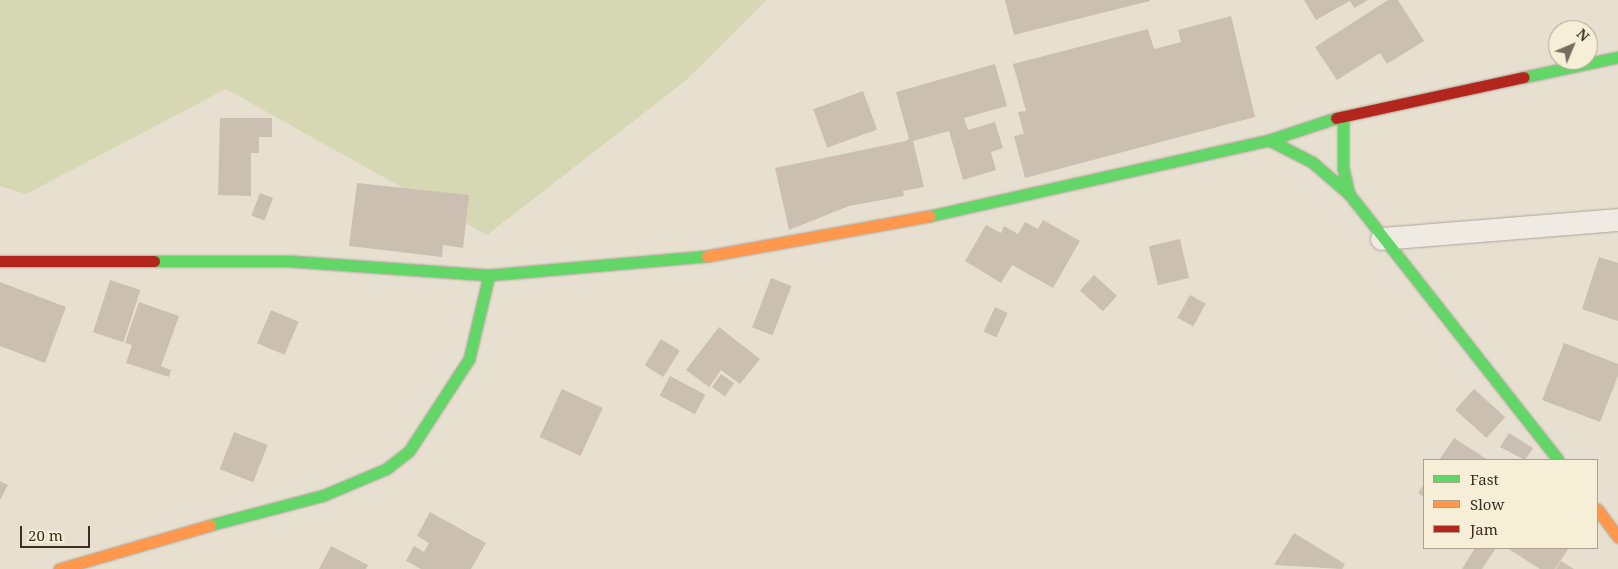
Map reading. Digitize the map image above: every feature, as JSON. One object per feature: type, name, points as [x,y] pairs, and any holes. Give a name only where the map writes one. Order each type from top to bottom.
[{"type":"main road","points":[[0,261],[289,261],[489,275],[665,263],[861,231],[1268,140],[1343,116],[1618,57]]},
{"type":"main road","points":[[1343,116],[1343,168],[1349,194]]},
{"type":"main road","points":[[1268,140],[1312,162],[1349,194],[1382,239],[1557,459]]},
{"type":"main road","points":[[59,569],[93,556],[324,494],[386,469],[409,451],[452,390],[469,359],[489,275]]},
{"type":"main road","points":[[1598,511],[1618,538]]},
{"type":"street","points":[[1382,239],[1618,220]]},
{"type":"green space","points":[[0,0],[767,0],[685,81],[487,235],[226,89],[26,194],[0,186]]},
{"type":"building","points":[[1005,0],[1150,0],[1150,1],[1014,35]]},
{"type":"building","points":[[1304,0],[1368,0],[1354,8],[1350,1],[1316,20]]},
{"type":"building","points":[[1388,0],[1398,0],[1424,41],[1387,64],[1380,53],[1337,80],[1315,47]]},
{"type":"building","points":[[1231,16],[1255,117],[1025,178],[1014,136],[1024,134],[1018,112],[1026,111],[1013,64],[1148,29],[1154,49],[1181,42],[1178,30]]},
{"type":"building","points":[[995,64],[1007,106],[964,118],[968,130],[995,122],[1003,148],[991,152],[996,170],[963,180],[949,131],[913,141],[924,187],[903,191],[904,196],[849,206],[789,230],[775,168],[906,141],[909,139],[896,92]]},
{"type":"building","points":[[863,91],[877,130],[827,148],[813,109]]},
{"type":"building","points":[[220,118],[272,118],[272,137],[259,137],[259,153],[251,153],[251,196],[218,195]]},
{"type":"building","points":[[357,183],[469,195],[463,248],[443,245],[442,257],[349,246]]},
{"type":"building","points":[[260,193],[273,198],[264,220],[251,215]]},
{"type":"building","points":[[1043,220],[1080,241],[1053,288],[1012,265],[1001,283],[965,261],[986,225],[1001,233],[1004,226],[1018,234],[1025,222],[1038,229]]},
{"type":"building","points":[[1180,239],[1189,278],[1158,285],[1149,246]]},
{"type":"building","points":[[1599,257],[1618,263],[1618,321],[1582,309]]},
{"type":"building","points":[[1094,275],[1117,296],[1103,311],[1080,291]]},
{"type":"building","points":[[771,278],[792,286],[773,335],[752,327]]},
{"type":"building","points":[[110,280],[140,290],[123,342],[93,332]]},
{"type":"building","points":[[0,282],[66,307],[45,363],[0,346]]},
{"type":"building","points":[[1190,295],[1206,304],[1193,326],[1177,318]]},
{"type":"building","points":[[139,302],[179,316],[161,366],[171,370],[169,377],[126,363],[132,345],[125,343]]},
{"type":"building","points":[[995,307],[1008,313],[996,337],[984,331]]},
{"type":"building","points":[[271,310],[299,322],[285,355],[257,343]]},
{"type":"building","points":[[719,327],[760,359],[740,384],[721,370],[709,387],[686,370]]},
{"type":"building","points":[[661,339],[680,351],[663,377],[645,365]]},
{"type":"building","points":[[1564,343],[1618,364],[1618,376],[1600,422],[1542,400]]},
{"type":"building","points":[[721,374],[734,383],[725,396],[712,387]]},
{"type":"building","points":[[670,376],[705,395],[695,414],[660,395]]},
{"type":"building","points":[[562,389],[603,408],[580,456],[540,437]]},
{"type":"building","points":[[1474,389],[1505,417],[1486,438],[1455,410]]},
{"type":"building","points":[[234,432],[268,445],[253,482],[220,469]]},
{"type":"building","points":[[1509,433],[1533,448],[1526,459],[1523,459],[1500,447]]},
{"type":"building","points":[[1454,438],[1486,459],[1440,459]]},
{"type":"building","points":[[0,481],[8,485],[0,500]]},
{"type":"building","points":[[1423,486],[1423,496],[1418,493]]},
{"type":"building","points":[[430,512],[486,543],[471,569],[421,569],[406,561],[414,546],[424,552],[429,543],[417,536]]},
{"type":"building","points":[[1294,533],[1345,564],[1342,569],[1274,565]]},
{"type":"building","points":[[331,546],[368,565],[366,569],[319,569]]},
{"type":"building","points":[[1474,549],[1495,549],[1482,569],[1462,569]]},
{"type":"building","points":[[1509,549],[1568,549],[1555,569],[1540,569]]},
{"type":"building","points":[[1561,561],[1574,569],[1556,569]]},
{"type":"traffic: fast","points":[[1524,77],[1618,57]]},
{"type":"traffic: fast","points":[[1343,116],[1343,168],[1349,194]]},
{"type":"traffic: fast","points":[[929,216],[1269,140],[1336,118]]},
{"type":"traffic: fast","points":[[1269,140],[1312,162],[1349,194],[1557,459]]},
{"type":"traffic: fast","points":[[154,261],[289,261],[489,275],[707,256]]},
{"type":"traffic: fast","points":[[210,525],[324,495],[386,469],[409,451],[469,359],[489,275]]},
{"type":"traffic: slow","points":[[707,256],[929,216]]},
{"type":"traffic: slow","points":[[1598,510],[1618,537]]},
{"type":"traffic: slow","points":[[59,569],[210,525]]},
{"type":"traffic: jam","points":[[1336,118],[1524,77]]},
{"type":"traffic: jam","points":[[0,261],[154,261]]}]
